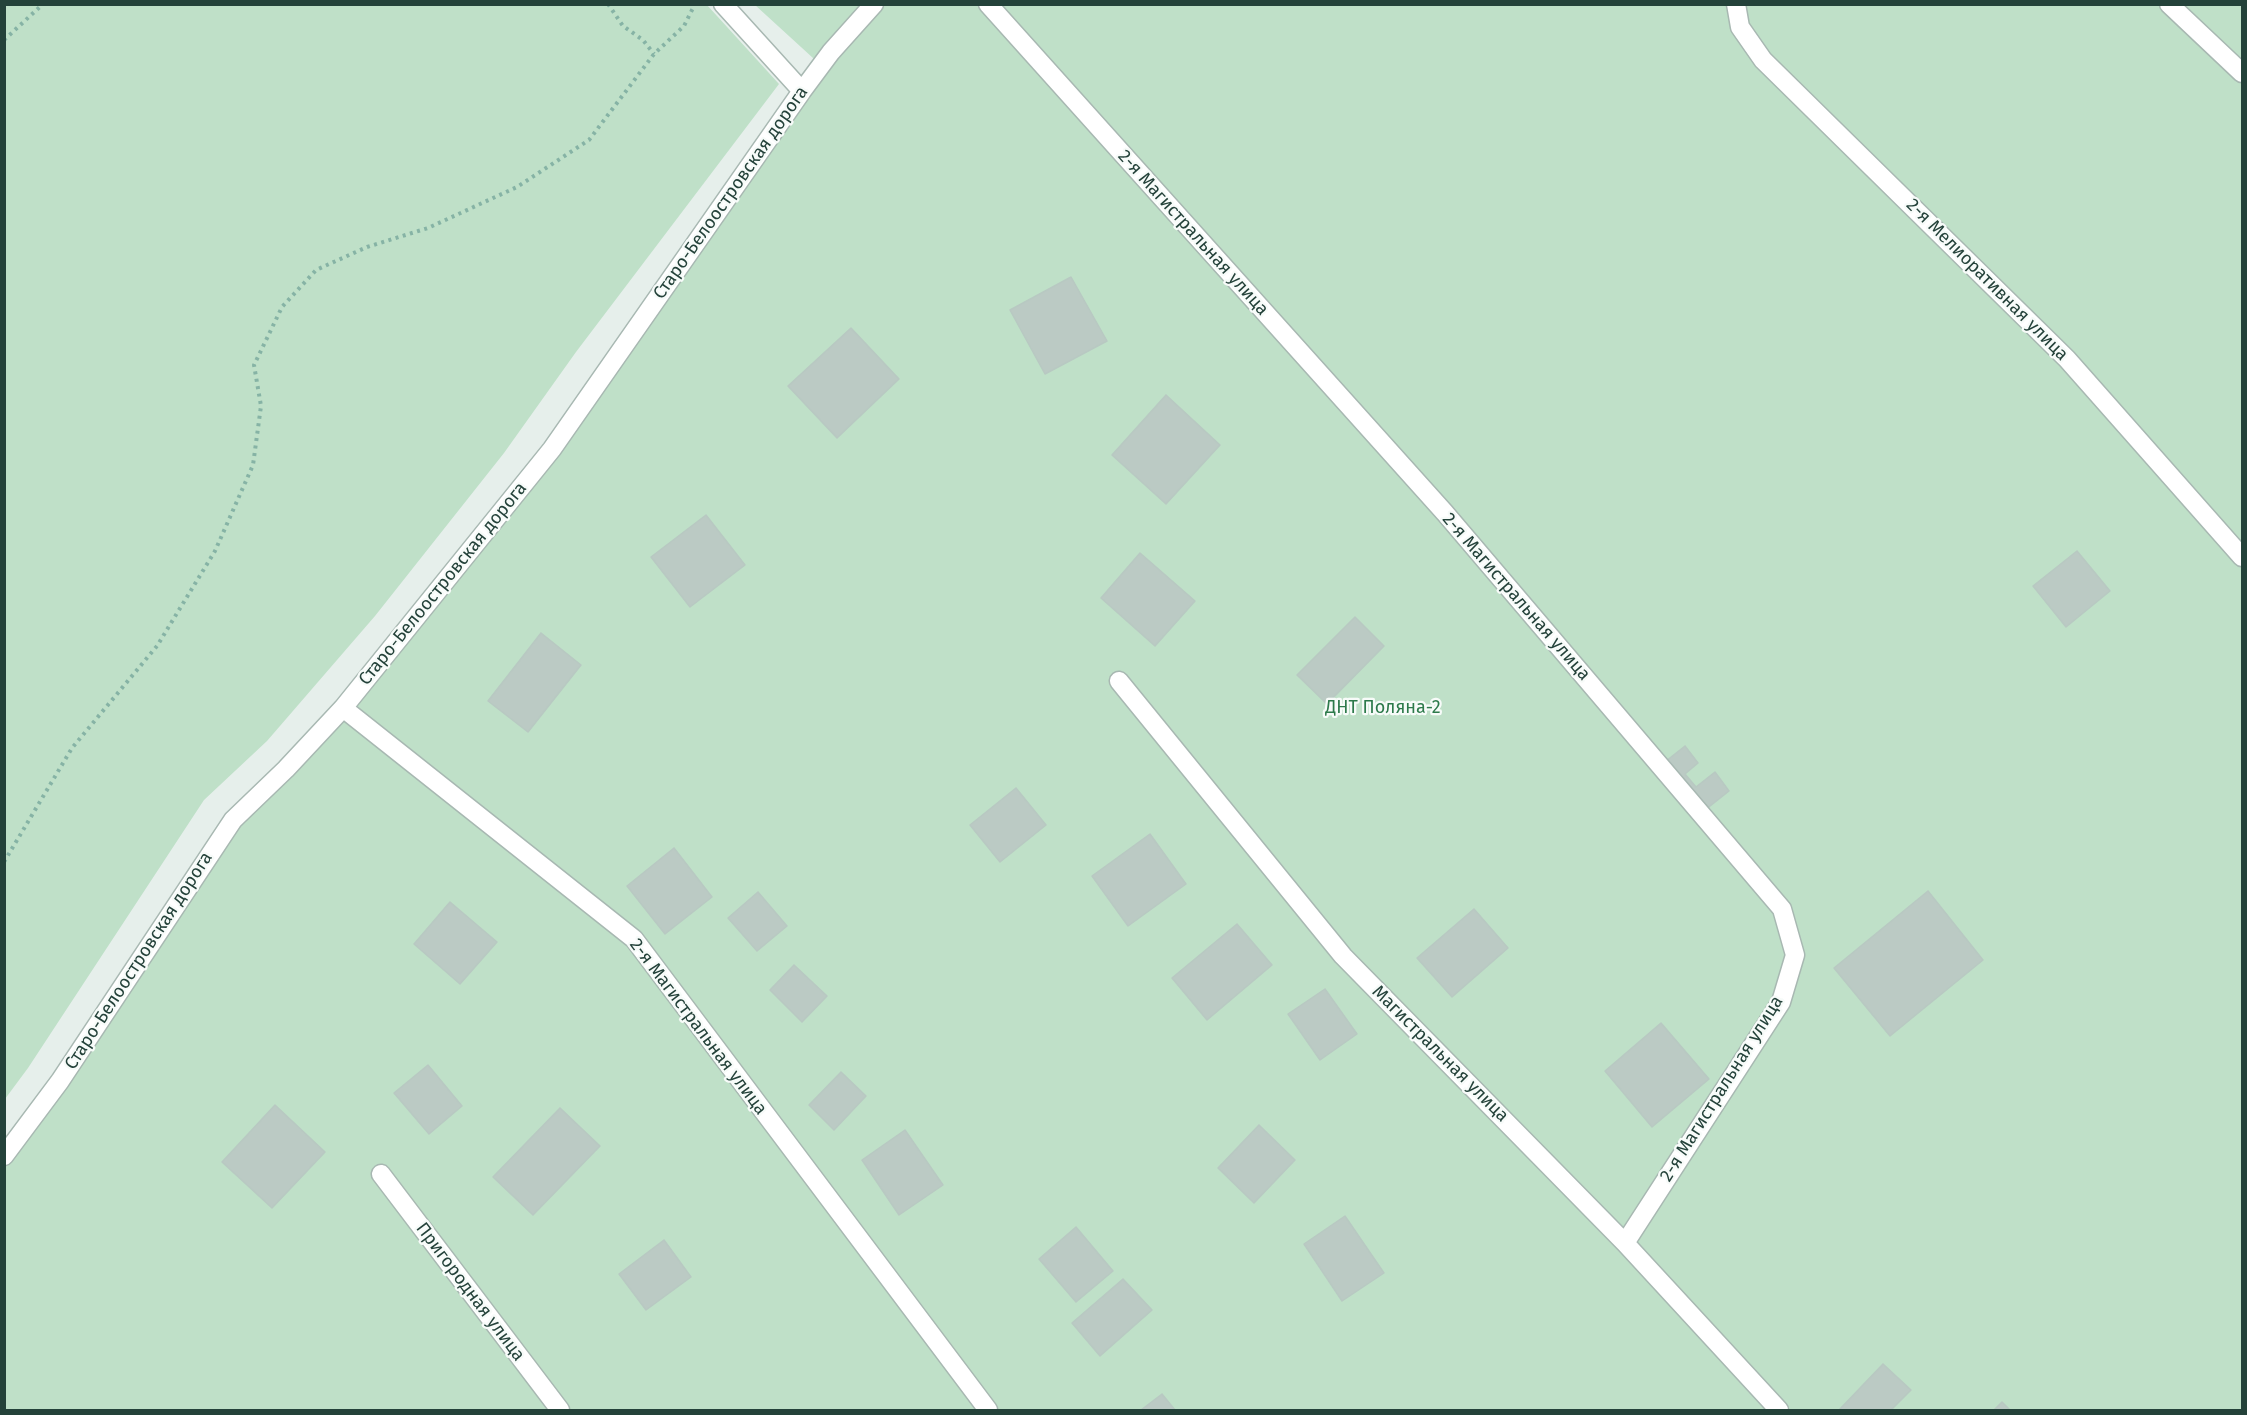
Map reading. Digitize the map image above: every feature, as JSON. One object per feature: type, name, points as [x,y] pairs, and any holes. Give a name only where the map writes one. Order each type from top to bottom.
[{"type":"street","points":[[723,4],[802,91]]},
{"type":"street","name":"Старо-Белоостровская дорога","points":[[4,1156],[60,1082],[233,820],[286,769],[343,708],[552,449],[802,91],[831,52],[874,4]]},
{"type":"street","name":"2-я Магистральная улица","points":[[988,4],[1445,513],[1782,909],[1795,955],[1781,1002],[1625,1243]]},
{"type":"street","name":"2-я Мелиоративная улица","points":[[1736,4],[1740,27],[1763,60],[2067,359],[2242,557]]},
{"type":"street","points":[[2169,4],[2242,73]]},
{"type":"street","name":"Магистральная улица","points":[[1119,681],[1343,956],[1625,1243],[1779,1410]]},
{"type":"street","name":"2-я Магистральная улица","points":[[343,708],[634,939],[988,1410]]},
{"type":"street","name":"Пригородная улица","points":[[381,1174],[560,1410]]},
{"type":"path","points":[[4,40],[42,4]]},
{"type":"path","points":[[608,4],[623,26],[644,40],[654,54]]},
{"type":"path","points":[[4,862],[72,748],[157,646],[215,551],[253,465],[261,406],[254,365],[282,307],[316,270],[368,248],[428,228],[517,187],[589,140],[654,54],[684,26],[693,12]]},
{"type":"green space","points":[[5,4],[707,5],[779,84],[576,352],[504,453],[375,616],[267,741],[204,800],[28,1068],[5,1099]]},
{"type":"green space","name":"ДНТ Поляна-2","points":[[755,5],[2242,5],[2242,1410],[5,1410],[5,1157],[233,820],[327,726],[533,473],[819,68],[813,58]]},
{"type":"building","points":[[1071,277],[1107,341],[1045,374],[1010,310]]},
{"type":"building","points":[[851,328],[899,379],[837,438],[788,386]]},
{"type":"building","points":[[1166,395],[1220,445],[1166,504],[1112,455]]},
{"type":"building","points":[[706,515],[745,565],[690,607],[651,557]]},
{"type":"building","points":[[2077,551],[2110,591],[2066,627],[2033,586]]},
{"type":"building","points":[[1140,553],[1195,601],[1155,646],[1101,598]]},
{"type":"building","points":[[1355,617],[1384,646],[1327,704],[1297,675]]},
{"type":"building","points":[[541,633],[581,665],[528,732],[488,701]]},
{"type":"building","points":[[1685,746],[1698,763],[1685,774],[1696,787],[1715,772],[1729,791],[1695,818],[1656,769]]},
{"type":"building","points":[[1016,788],[1046,825],[1000,862],[970,825]]},
{"type":"building","points":[[1150,834],[1186,884],[1128,926],[1092,876]]},
{"type":"building","points":[[674,848],[712,897],[665,934],[627,886]]},
{"type":"building","points":[[1928,891],[1983,960],[1890,1036],[1834,968]]},
{"type":"building","points":[[758,892],[787,926],[757,951],[728,918]]},
{"type":"building","points":[[450,902],[497,942],[460,984],[414,944]]},
{"type":"building","points":[[1474,909],[1508,948],[1452,997],[1417,958]]},
{"type":"building","points":[[1237,924],[1272,965],[1207,1020],[1172,978]]},
{"type":"building","points":[[794,965],[827,996],[802,1022],[770,990]]},
{"type":"building","points":[[1325,989],[1357,1034],[1320,1060],[1288,1014]]},
{"type":"building","points":[[1661,1023],[1709,1079],[1652,1127],[1605,1071]]},
{"type":"building","points":[[428,1065],[462,1106],[429,1134],[394,1093]]},
{"type":"building","points":[[841,1072],[866,1096],[834,1130],[809,1105]]},
{"type":"building","points":[[275,1105],[325,1152],[272,1208],[222,1162]]},
{"type":"building","points":[[560,1108],[600,1146],[533,1215],[493,1177]]},
{"type":"building","points":[[1259,1125],[1295,1160],[1254,1203],[1218,1168]]},
{"type":"building","points":[[905,1130],[943,1185],[899,1215],[862,1160]]},
{"type":"building","points":[[1345,1216],[1384,1273],[1342,1301],[1304,1244]]},
{"type":"building","points":[[1076,1227],[1113,1271],[1076,1302],[1039,1259]]},
{"type":"building","points":[[664,1240],[691,1277],[646,1310],[619,1274]]},
{"type":"building","points":[[1123,1279],[1152,1310],[1100,1356],[1072,1323]]},
{"type":"building","points":[[1883,1364],[1911,1390],[1891,1410],[1839,1410]]},
{"type":"building","points":[[1162,1394],[1175,1410],[1141,1410]]},
{"type":"building","points":[[2002,1402],[2010,1410],[1994,1410]]}]
